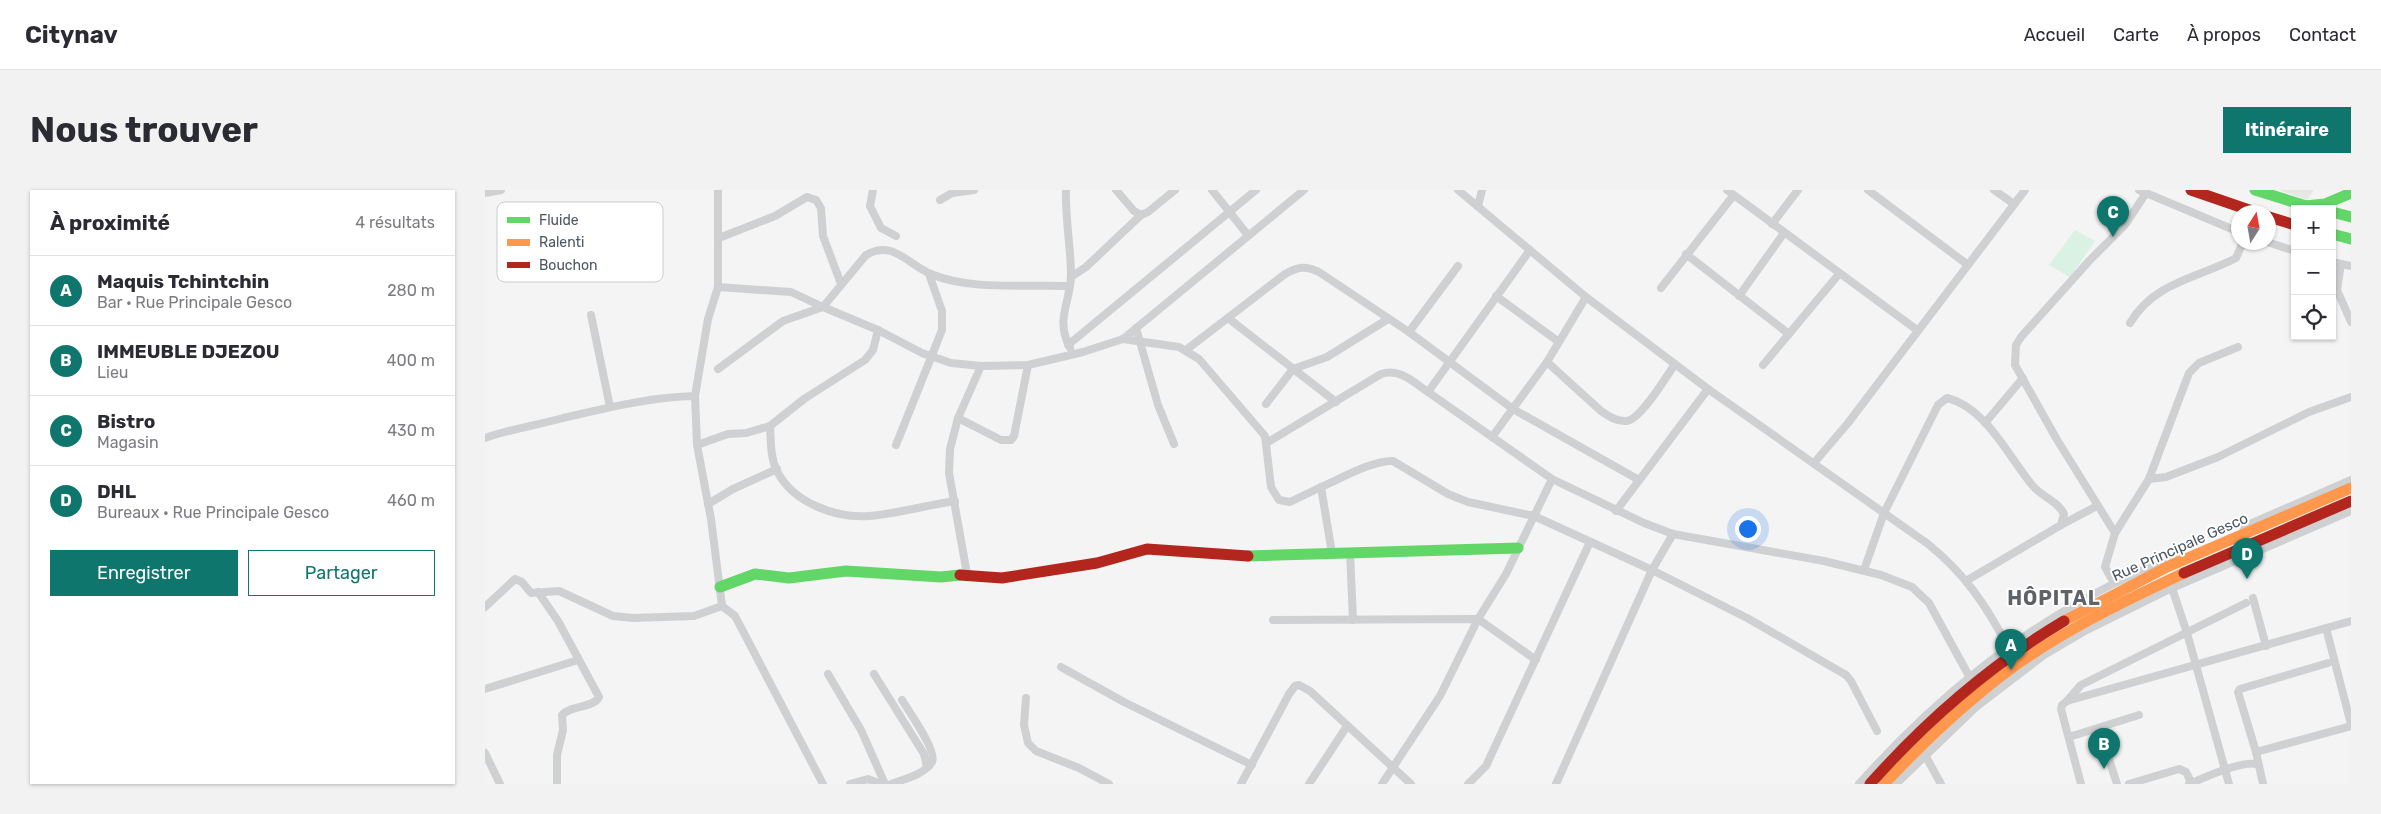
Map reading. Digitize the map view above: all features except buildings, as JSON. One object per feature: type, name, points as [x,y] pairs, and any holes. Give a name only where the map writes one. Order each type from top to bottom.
[{"type":"main road","points":[[2191,190],[2235,205]]},
{"type":"main road","points":[[2255,190],[2301,205]]},
{"type":"main road","points":[[2314,205],[2325,204],[2351,193]]},
{"type":"main road","points":[[2336,213],[2351,217]]},
{"type":"main road","points":[[2276,218],[2291,223]]},
{"type":"main road","points":[[2336,235],[2351,239]]},
{"type":"main road","name":"Rue Principale Gesco","points":[[1870,784],[1943,709],[1991,670],[2051,629],[2110,595],[2166,567],[2351,488]]},
{"type":"main road","name":"Rue Principale Gesco","points":[[1884,784],[1950,718],[1996,680],[2049,643],[2116,605],[2168,579],[2351,501]]},
{"type":"main road","points":[[721,587],[762,574],[789,578],[846,571],[941,577],[967,574],[1002,578],[1097,563],[1147,549],[1250,557],[1349,552],[1518,548]]},
{"type":"street","points":[[485,193],[501,190]]},
{"type":"street","points":[[718,190],[718,287],[708,319],[695,396],[697,445],[721,587],[722,606],[735,616],[823,784]]},
{"type":"street","points":[[873,190],[870,206],[881,228],[896,236]]},
{"type":"street","points":[[940,200],[952,193],[974,190]]},
{"type":"street","points":[[1067,190],[1071,277],[1063,322],[1068,345],[1073,354]]},
{"type":"street","points":[[1117,190],[1134,211],[1141,215]]},
{"type":"street","points":[[1071,277],[1086,267],[1141,215],[1148,212],[1175,190]]},
{"type":"street","points":[[1212,190],[1247,234]]},
{"type":"street","points":[[1068,345],[1256,190]]},
{"type":"street","points":[[718,287],[785,290],[878,330],[933,357],[951,363],[981,366],[1028,365],[1073,354],[1123,338],[1247,234],[1304,190]]},
{"type":"street","points":[[1458,190],[1586,297],[1708,388],[1934,549],[1966,581],[1989,611],[2008,647]]},
{"type":"street","points":[[1478,206],[1482,190]]},
{"type":"street","points":[[1727,190],[1917,330]]},
{"type":"street","points":[[1772,224],[1798,190]]},
{"type":"street","points":[[1868,190],[1968,266]]},
{"type":"street","points":[[1994,190],[2014,204]]},
{"type":"street","points":[[1814,463],[1848,423],[2025,190]]},
{"type":"street","points":[[2115,533],[2097,506],[2015,365],[2017,345],[2021,337],[2089,260],[2125,225],[2143,192],[2231,229]]},
{"type":"street","points":[[1661,288],[1733,196]]},
{"type":"street","points":[[719,238],[775,216],[807,197],[816,200],[821,208],[823,236],[841,284]]},
{"type":"street","points":[[1739,296],[1784,233]]},
{"type":"street","points":[[2276,245],[2292,250]]},
{"type":"street","points":[[718,369],[783,321],[823,307],[866,255],[881,248],[896,253],[929,274],[951,280],[971,283],[1070,286]]},
{"type":"street","points":[[1428,392],[1530,250]]},
{"type":"street","points":[[2130,323],[2159,291],[2187,277],[2237,258],[2240,250]]},
{"type":"street","points":[[1686,254],[1789,334]]},
{"type":"street","points":[[2336,263],[2351,266]]},
{"type":"street","points":[[2341,264],[2337,290],[2351,322]]},
{"type":"street","points":[[1186,350],[1285,274],[1304,266],[1319,272],[1409,332],[1513,409],[1639,480]]},
{"type":"street","points":[[1409,332],[1458,266]]},
{"type":"street","points":[[896,445],[933,357],[942,330],[943,311],[929,274]]},
{"type":"street","points":[[1763,365],[1839,274]]},
{"type":"street","points":[[1496,296],[1559,342]]},
{"type":"street","points":[[1491,438],[1547,362],[1586,297]]},
{"type":"street","points":[[591,315],[611,407]]},
{"type":"street","points":[[1228,318],[1336,402]]},
{"type":"street","points":[[1266,404],[1293,369],[1327,357],[1389,319]]},
{"type":"street","points":[[1136,328],[1158,405],[1174,444]]},
{"type":"street","points":[[697,445],[729,434],[746,433],[770,426],[804,399],[865,360],[873,350],[878,330]]},
{"type":"street","points":[[1123,338],[1186,350],[1199,359],[1265,436],[1268,442],[1271,487],[1279,500],[1290,502],[1374,465],[1387,460],[1393,461],[1457,498],[1533,516],[1652,570],[1749,619],[1838,670],[1851,681],[1877,731]]},
{"type":"street","points":[[2114,584],[2105,567],[2115,533],[2149,479],[2189,372],[2199,363],[2238,347]]},
{"type":"street","points":[[1547,362],[1601,411],[1610,417],[1627,421],[1637,417],[1675,364]]},
{"type":"street","points":[[959,418],[1001,440],[1011,440],[1014,436],[1028,365]]},
{"type":"street","points":[[967,574],[949,473],[950,449],[959,418],[981,366]]},
{"type":"street","points":[[1268,442],[1389,372],[1399,373],[1552,479],[1616,511],[1673,534],[1796,555],[1864,570],[1900,581],[1922,594],[1929,603],[1969,676]]},
{"type":"street","points":[[1985,423],[2023,378]]},
{"type":"street","points":[[1616,511],[1708,388]]},
{"type":"street","points":[[485,438],[506,431],[611,407],[668,397],[695,396]]},
{"type":"street","points":[[2149,479],[2166,477],[2218,457],[2309,412],[2351,397]]},
{"type":"street","points":[[1864,570],[1884,513],[1941,401],[1947,398],[1953,399],[1985,423],[2033,487],[2062,510],[2064,514],[2061,525]]},
{"type":"street","points":[[770,426],[772,454],[777,470],[783,480],[809,502],[824,510],[869,516],[955,501]]},
{"type":"street","points":[[708,504],[733,489],[777,470]]},
{"type":"street","points":[[1382,784],[1429,716],[1458,664],[1479,619],[1518,548],[1552,479]]},
{"type":"street","points":[[1859,784],[1893,746],[1969,676],[2008,647],[2060,613],[2114,584],[2351,480]]},
{"type":"street","points":[[1321,488],[1332,553]]},
{"type":"street","points":[[1966,581],[2097,506]]},
{"type":"street","points":[[1896,784],[1976,707],[2045,655],[2083,632],[2172,588],[2351,511]]},
{"type":"street","points":[[1556,784],[1652,570],[1673,534]]},
{"type":"street","points":[[1468,784],[1487,766],[1590,542]]},
{"type":"street","points":[[1349,552],[1353,620]]},
{"type":"street","points":[[485,607],[515,579],[522,582],[531,592],[559,591],[613,616],[633,618],[694,616],[722,606]]},
{"type":"street","points":[[2172,588],[2187,633],[2229,784]]},
{"type":"street","points":[[538,592],[558,621],[599,697],[595,702],[569,710],[562,715],[563,730],[557,756],[557,784]]},
{"type":"street","points":[[2081,784],[2061,709],[2062,705],[2081,685],[2250,601],[2266,646]]},
{"type":"street","points":[[1273,620],[1479,619],[1536,660]]},
{"type":"street","points":[[2067,701],[2351,621]]},
{"type":"street","points":[[2256,752],[2351,725],[2325,628]]},
{"type":"street","points":[[485,689],[578,660]]},
{"type":"street","points":[[2263,784],[2257,764],[2256,752],[2238,694],[2240,689],[2328,663]]},
{"type":"street","points":[[1061,667],[1124,702],[1252,765]]},
{"type":"street","points":[[828,674],[861,730],[883,784]]},
{"type":"street","points":[[874,674],[924,754],[927,767]]},
{"type":"street","points":[[1241,784],[1295,686],[1302,686],[1310,691],[1411,784]]},
{"type":"street","points":[[1027,698],[1024,725],[1028,743],[1036,751],[1079,768],[1109,784]]},
{"type":"street","points":[[891,784],[920,772],[933,760],[927,742],[902,700]]},
{"type":"street","points":[[2069,738],[2139,716]]},
{"type":"street","points":[[1309,784],[1347,726]]},
{"type":"street","points":[[2099,728],[2117,784]]},
{"type":"street","points":[[485,753],[500,784]]},
{"type":"street","points":[[1925,755],[1941,784]]},
{"type":"street","points":[[2129,784],[2179,769],[2186,772],[2191,784],[2225,770],[2257,764]]},
{"type":"street","points":[[850,784],[868,779],[883,784]]},
{"type":"shaded area","points":[[2279,190],[2314,190],[2307,200]]},
{"type":"green space","points":[[2075,230],[2095,241],[2070,277],[2049,265]]},
{"type":"traffic: fast","points":[[2255,190],[2303,205]]},
{"type":"traffic: fast","points":[[2315,205],[2325,204],[2351,193]]},
{"type":"traffic: fast","points":[[2336,213],[2351,217]]},
{"type":"traffic: fast","points":[[2336,235],[2351,239]]},
{"type":"traffic: fast","points":[[1248,556],[1518,548]]},
{"type":"traffic: fast","points":[[720,587],[755,574],[789,578],[846,571],[941,577],[960,575]]},
{"type":"traffic: slow","points":[[2064,621],[2167,567],[2351,488]]},
{"type":"traffic: slow","points":[[1884,784],[1957,712],[2026,658],[2069,631],[2184,573]]},
{"type":"traffic: jam","points":[[2191,190],[2235,205]]},
{"type":"traffic: jam","points":[[2276,219],[2291,224]]},
{"type":"traffic: jam","points":[[2184,573],[2351,501]]},
{"type":"traffic: jam","points":[[960,575],[1002,578],[1097,563],[1147,549],[1248,556]]},
{"type":"traffic: jam","points":[[1870,784],[1914,738],[1961,695],[2010,656],[2064,621]]},
{"type":"place","name":"Bistro","points":[[2113,237]]},
{"type":"place","name":"DHL","points":[[2247,579]]},
{"type":"place","name":"Maquis Tchintchin","points":[[2011,670]]},
{"type":"place","name":"IMMEUBLE DJEZOU","points":[[2104,769]]},
{"type":"district","name":"HÔPITAL","points":[[2054,598]]}]
